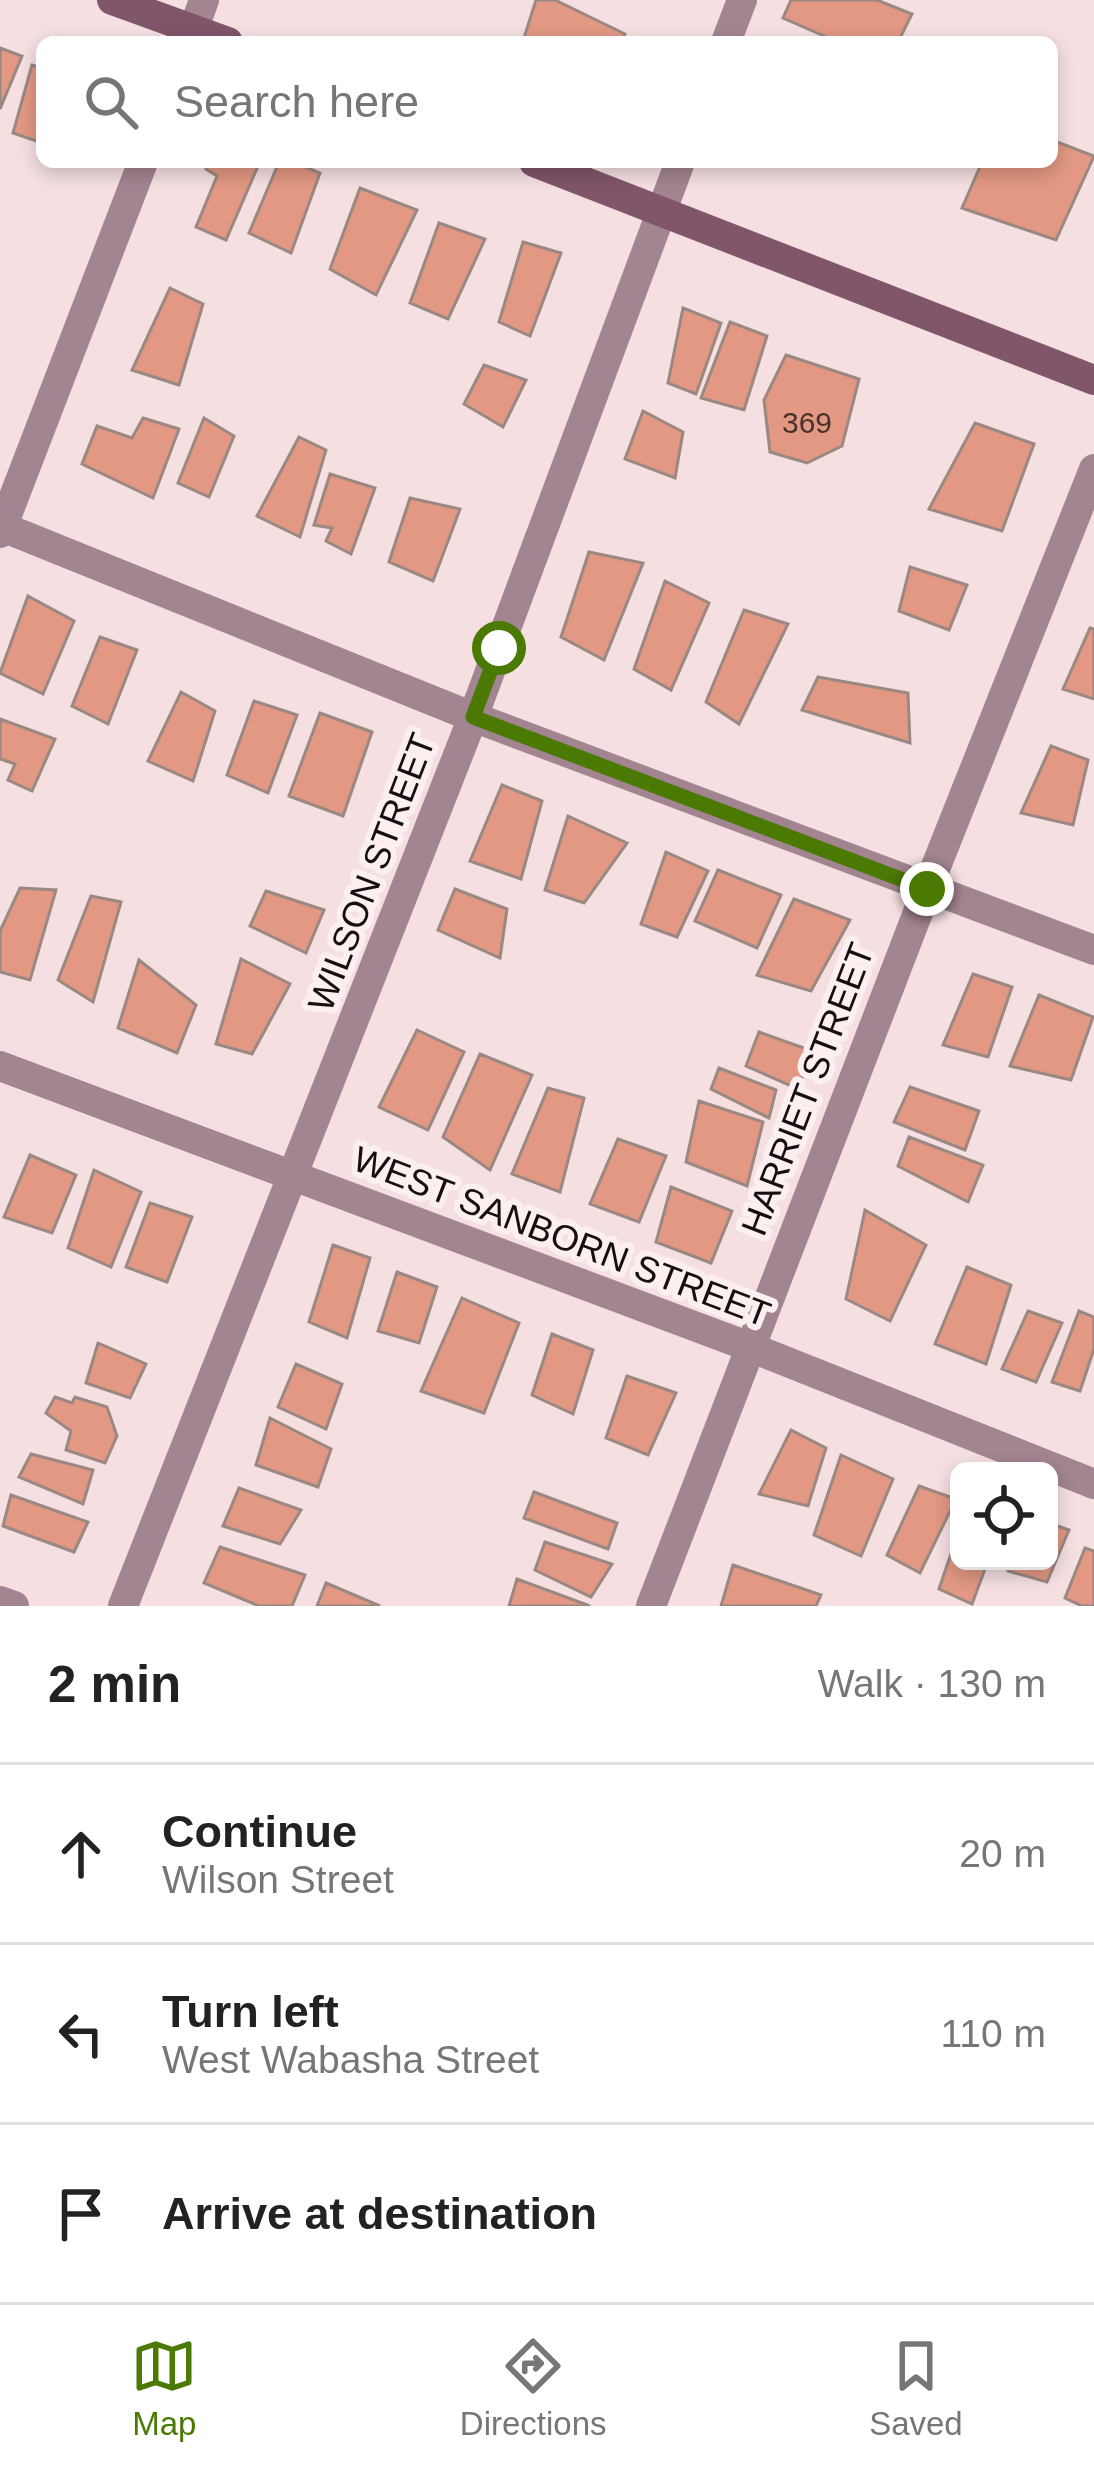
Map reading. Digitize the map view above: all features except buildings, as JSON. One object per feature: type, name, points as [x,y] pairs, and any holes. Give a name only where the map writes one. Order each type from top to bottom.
[{"type":"main road","points":[[112,0],[189,36]]},
{"type":"main road","points":[[550,168],[1094,380]]},
{"type":"street","points":[[191,36],[204,0]]},
{"type":"street","points":[[728,36],[742,0]]},
{"type":"street","points":[[141,168],[1,529],[473,717],[1094,950]]},
{"type":"street","name":"WILSON STREET","points":[[123,1606],[473,717],[678,168]]},
{"type":"street","name":"HARRIET STREET","points":[[651,1606],[1094,469]]},
{"type":"street","name":"WEST SANBORN STREET","points":[[0,1066],[750,1347],[1094,1484]]},
{"type":"street","points":[[0,1600],[14,1606]]},
{"type":"route","points":[[499,648],[473,717],[927,889]]}]
